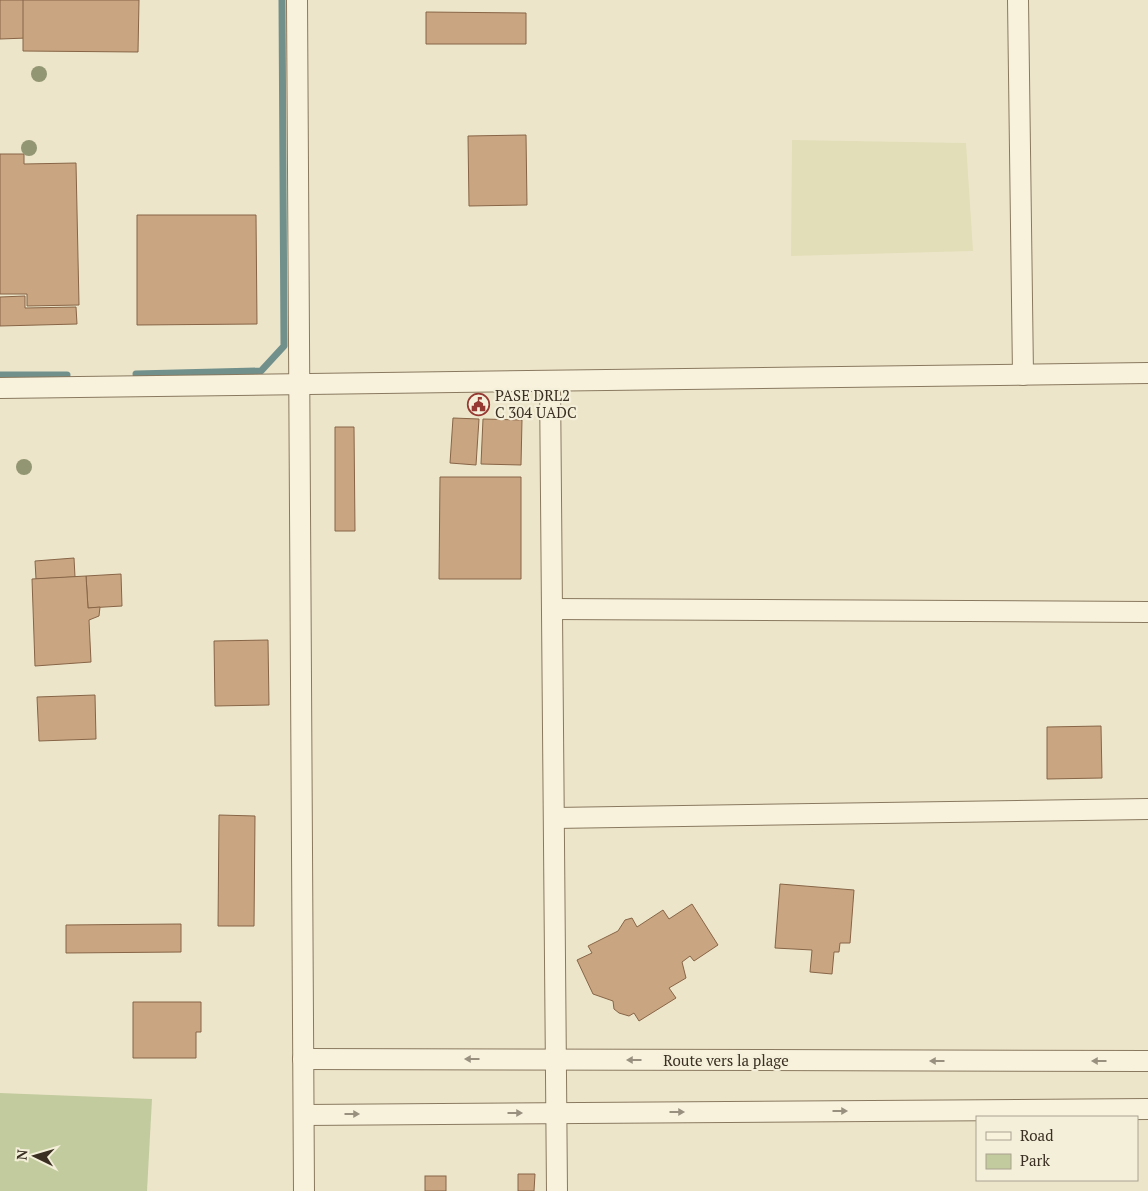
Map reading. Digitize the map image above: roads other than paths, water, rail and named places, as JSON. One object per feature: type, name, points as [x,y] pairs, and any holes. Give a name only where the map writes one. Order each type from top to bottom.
[{"type":"street","points":[[297,0],[304,1191]]},
{"type":"street","points":[[1018,0],[1023,375]]},
{"type":"street","points":[[0,388],[1148,373]]},
{"type":"street","points":[[550,381],[558,1191]]},
{"type":"street","points":[[552,609],[1148,612]]},
{"type":"street","points":[[554,818],[1148,808]]},
{"type":"street","name":"Route vers la plage","points":[[303,1059],[1148,1061]]},
{"type":"street","points":[[304,1114],[1148,1109]]},
{"type":"waterway","points":[[136,374],[261,371],[284,346],[282,0]]},
{"type":"waterway","points":[[0,375],[67,375]]},
{"type":"place","name":"PASE DRL2 C 304 UADC","points":[[479,404]]}]
